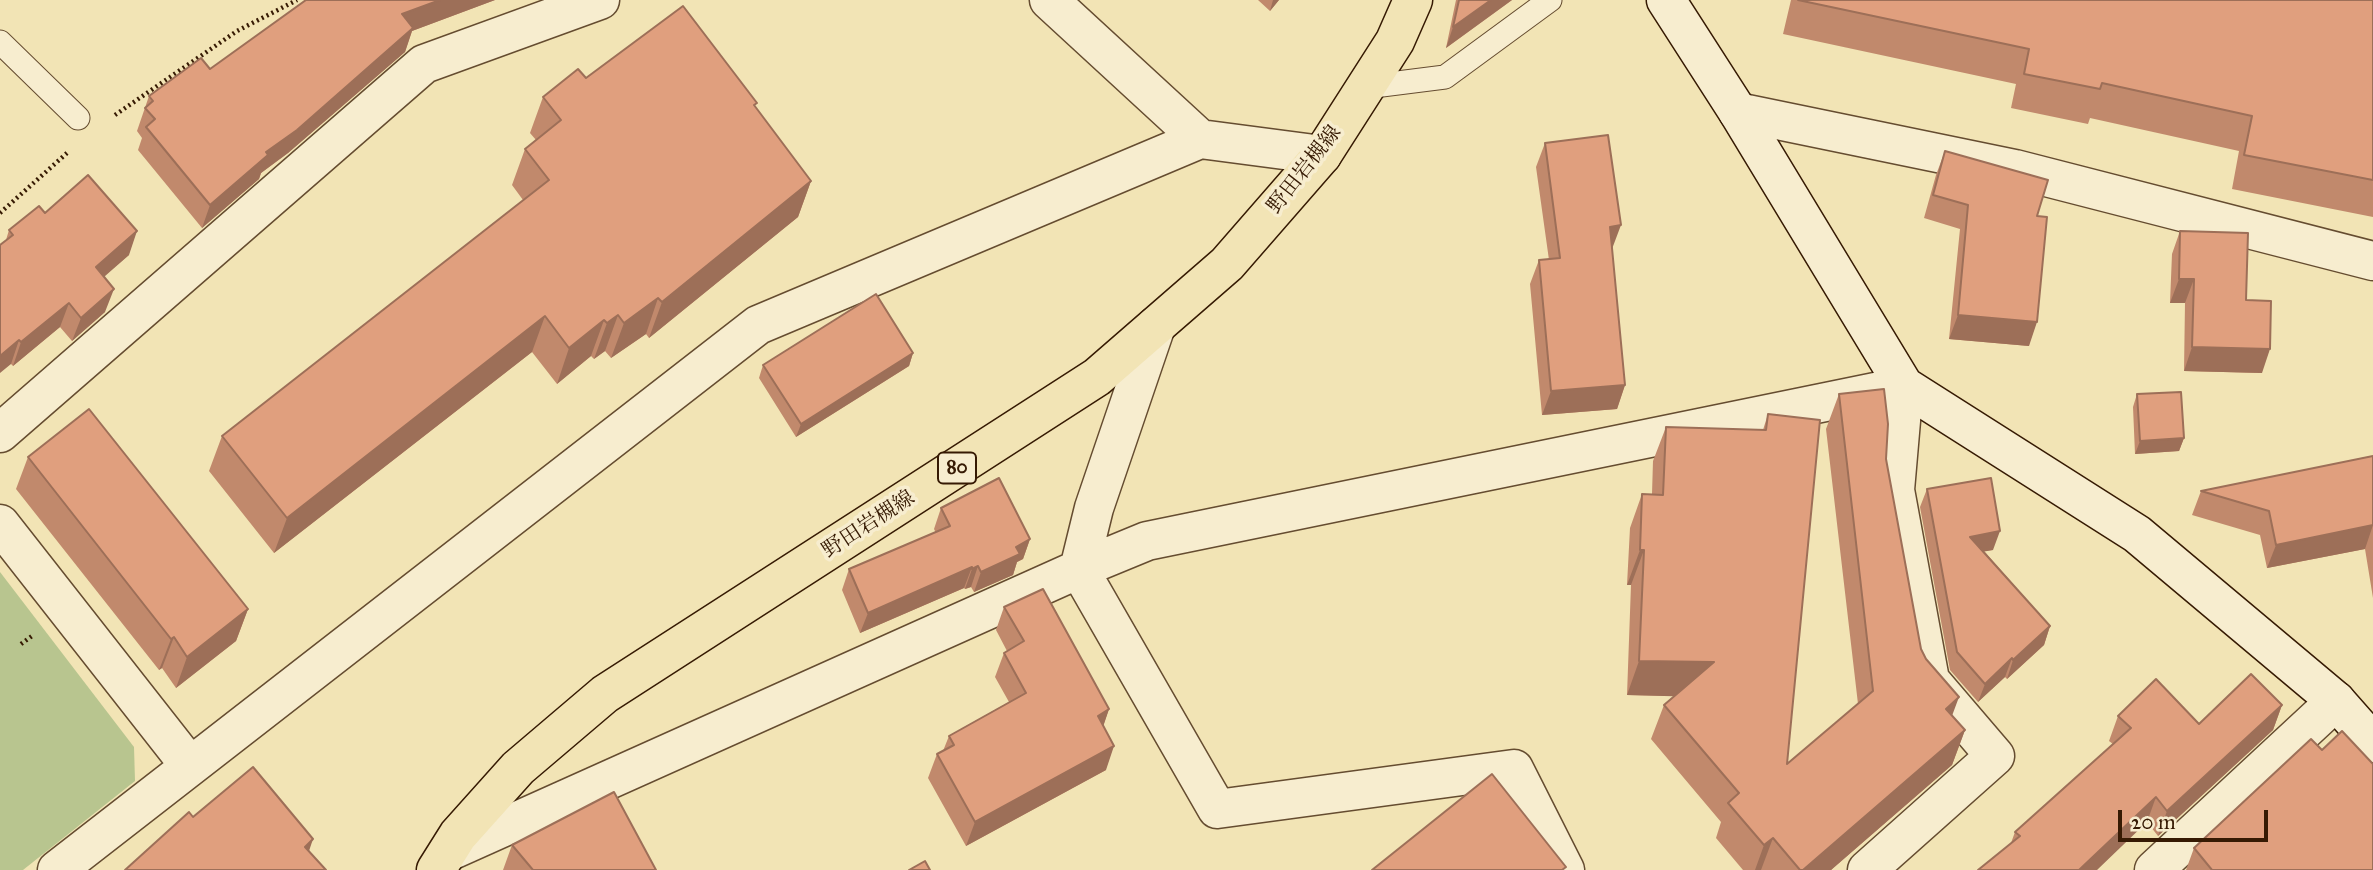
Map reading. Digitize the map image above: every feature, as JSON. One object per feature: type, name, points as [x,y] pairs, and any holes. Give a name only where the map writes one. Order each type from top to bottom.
[{"type":"main road","name":"野田岩槻線","points":[[442,861],[458,835],[518,768],[605,694],[1097,377],[1227,264],[1322,155],[1395,41],[1413,0]]},
{"type":"street","points":[[0,433],[424,64],[600,0]]},
{"type":"street","points":[[1049,0],[1200,139]]},
{"type":"street","points":[[1666,0],[1738,112],[1904,386],[2137,534],[2336,701],[2373,743]]},
{"type":"street","points":[[1738,112],[2015,169],[2373,261]]},
{"type":"street","points":[[57,870],[758,325],[1200,139],[1322,155]]},
{"type":"street","points":[[1156,326],[1094,508],[1079,569],[1217,809],[1514,769],[1564,870]]},
{"type":"street","points":[[442,861],[1079,569],[1147,541],[1904,386]]},
{"type":"street","points":[[1867,870],[1995,756],[1930,680],[1895,490],[1904,386]]},
{"type":"street","points":[[0,524],[190,766]]},
{"type":"street","points":[[2154,870],[2336,701]]},
{"type":"lane","points":[[1366,87],[1444,77],[1550,0]]},
{"type":"lane","points":[[0,41],[78,118]]},
{"type":"path","points":[[112,117],[237,31],[297,0]]},
{"type":"path","points":[[0,213],[69,151]]},
{"type":"green space","points":[[0,572],[134,747],[135,781],[23,870],[0,870]]},
{"type":"building","points":[[306,0],[440,0],[402,14],[413,28],[297,130],[266,152],[268,155],[210,205],[146,127],[155,119],[145,108],[153,101],[149,96],[201,58],[210,69]]},
{"type":"building","points":[[1459,0],[1491,0],[1453,27]]},
{"type":"building","points":[[1798,0],[2373,0],[2373,180],[2244,155],[2252,116],[2102,83],[2100,89],[2024,74],[2029,49]]},
{"type":"building","points":[[683,6],[757,103],[754,105],[811,181],[662,302],[658,298],[624,323],[618,315],[607,323],[604,320],[569,348],[545,316],[287,518],[222,436],[549,180],[525,149],[561,120],[543,97],[578,69],[586,78]]},
{"type":"building","points":[[1608,135],[1621,225],[1610,227],[1625,385],[1551,391],[1539,260],[1560,258],[1545,143]]},
{"type":"building","points":[[1945,151],[2048,180],[2037,216],[2047,217],[2037,322],[1958,315],[1968,205],[1933,195]]},
{"type":"building","points":[[88,175],[137,231],[96,267],[114,289],[81,318],[69,303],[0,356],[0,245],[13,235],[9,230],[39,206],[45,213]]},
{"type":"building","points":[[2180,231],[2248,233],[2246,300],[2271,301],[2270,349],[2192,347],[2194,279],[2179,279]]},
{"type":"building","points":[[876,294],[913,353],[801,424],[763,365]]},
{"type":"building","points":[[1884,389],[1888,424],[1886,459],[1921,649],[1926,659],[1959,697],[1946,709],[1965,730],[1800,870],[1773,838],[1764,845],[1728,803],[1739,793],[1664,705],[1714,662],[1639,661],[1644,550],[1640,550],[1642,494],[1663,495],[1666,427],[1766,430],[1768,414],[1820,420],[1787,764],[1873,691],[1839,394]]},
{"type":"building","points":[[2181,392],[2184,438],[2140,441],[2137,394]]},
{"type":"building","points":[[89,409],[248,609],[187,657],[174,637],[171,639],[28,457]]},
{"type":"building","points":[[2373,456],[2373,525],[2276,545],[2269,511],[2201,491]]},
{"type":"building","points":[[999,478],[1030,539],[1016,547],[1020,554],[981,572],[978,566],[972,567],[868,613],[849,569],[950,526],[941,508]]},
{"type":"building","points":[[1991,478],[2000,531],[1970,537],[2050,626],[1985,684],[1957,652],[1927,489]]},
{"type":"building","points":[[1043,589],[1109,709],[1098,716],[1114,746],[975,822],[937,754],[954,745],[949,736],[1026,693],[1004,653],[1024,641],[1004,607]]},
{"type":"building","points":[[2251,674],[2282,705],[2167,811],[2156,797],[2079,870],[1978,870],[2020,836],[2015,832],[2131,728],[2118,716],[2156,679],[2199,724]]},
{"type":"building","points":[[2342,731],[2373,764],[2373,870],[2212,870],[2194,848],[2311,739],[2322,750]]},
{"type":"building","points":[[253,767],[313,839],[305,847],[326,870],[125,870],[189,812],[193,817]]},
{"type":"building","points":[[1492,774],[1566,867],[1562,870],[1372,870]]},
{"type":"building","points":[[614,792],[656,870],[533,870],[512,845]]},
{"type":"building","points":[[925,861],[930,870],[909,870]]}]
